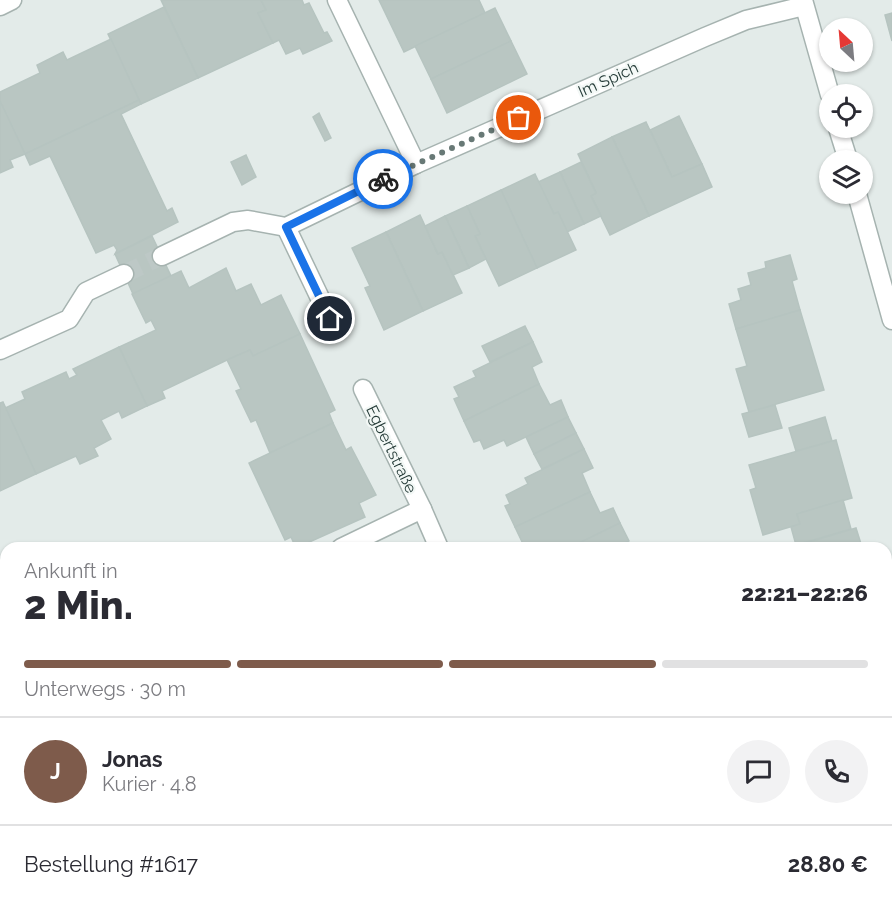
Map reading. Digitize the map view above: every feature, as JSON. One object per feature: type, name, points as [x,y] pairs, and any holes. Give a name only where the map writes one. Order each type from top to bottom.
[{"type":"street","points":[[0,6],[12,0]]},
{"type":"street","points":[[337,0],[416,164]]},
{"type":"street","points":[[803,3],[827,84]]},
{"type":"street","name":"Im Spich","points":[[286,227],[416,164],[705,36],[746,20],[803,3]]},
{"type":"street","points":[[860,204],[892,320]]},
{"type":"street","points":[[162,256],[233,222],[248,220],[286,227],[330,319]]},
{"type":"street","points":[[0,350],[69,319],[86,292],[124,274]]},
{"type":"street","name":"Egbertstraße","points":[[363,389],[437,542]]},
{"type":"street","name":"Egbertstraße","points":[[353,542],[422,509]]},
{"type":"building","points":[[161,0],[261,0],[266,10],[258,13],[273,43],[198,78]]},
{"type":"building","points":[[261,0],[302,0],[304,5],[309,3],[324,33],[327,32],[332,41],[303,54],[300,48],[286,54],[279,40],[273,43],[258,13],[266,10]]},
{"type":"building","points":[[379,0],[479,0],[485,13],[404,52]]},
{"type":"building","points":[[164,7],[198,78],[141,104],[108,34]]},
{"type":"building","points":[[495,8],[511,41],[431,79],[415,46]]},
{"type":"building","points":[[892,13],[892,41],[885,15]]},
{"type":"building","points":[[111,39],[139,100],[25,154],[0,101],[0,92],[40,73],[37,65],[63,52],[67,60]]},
{"type":"building","points":[[511,41],[527,74],[447,113],[431,79]]},
{"type":"building","points":[[139,100],[141,104],[121,114],[167,211],[172,208],[178,222],[115,254],[117,250],[114,245],[96,253],[50,156],[30,165],[25,154]]},
{"type":"building","points":[[0,101],[25,154],[10,160],[13,167],[0,173]]},
{"type":"building","points":[[319,113],[331,138],[325,141],[313,117]]},
{"type":"building","points":[[679,116],[702,164],[672,177],[650,130]]},
{"type":"building","points":[[646,122],[672,177],[702,164],[712,187],[649,216],[612,137]]},
{"type":"building","points":[[612,137],[649,216],[610,235],[591,196],[596,193],[578,154]]},
{"type":"building","points":[[246,155],[256,177],[242,185],[231,162]]},
{"type":"building","points":[[581,162],[596,193],[591,196],[601,216],[584,224],[560,172]]},
{"type":"building","points":[[560,172],[584,224],[567,232],[558,212],[554,214],[538,182]]},
{"type":"building","points":[[535,174],[554,214],[558,212],[576,250],[537,268],[501,190]]},
{"type":"building","points":[[501,190],[537,268],[499,286],[475,236],[480,234],[467,206]]},
{"type":"building","points":[[467,206],[480,234],[475,236],[486,259],[469,268],[445,216]]},
{"type":"building","points":[[420,215],[438,254],[442,252],[462,293],[423,311],[386,232]]},
{"type":"building","points":[[445,216],[469,268],[453,275],[442,252],[438,254],[425,226]]},
{"type":"building","points":[[386,232],[423,311],[384,330],[365,288],[370,286],[352,248]]},
{"type":"building","points":[[152,236],[171,276],[133,294],[115,254]]},
{"type":"building","points":[[790,255],[797,279],[792,281],[800,310],[736,329],[729,304],[741,300],[738,289],[751,285],[748,273],[766,268],[765,262]]},
{"type":"building","points":[[226,268],[236,291],[251,284],[261,305],[281,295],[300,334],[253,356],[250,350],[227,360],[162,391],[165,398],[147,406],[119,347],[156,330],[151,320],[146,323],[132,294],[181,271],[189,288]]},
{"type":"building","points":[[800,310],[824,390],[749,412],[736,369],[747,366],[736,329]]},
{"type":"building","points":[[525,326],[533,342],[490,362],[482,346]]},
{"type":"building","points":[[300,334],[335,410],[329,413],[333,423],[270,453],[256,420],[251,422],[236,391],[241,389],[227,360],[250,350],[253,356]]},
{"type":"building","points":[[533,342],[542,362],[532,367],[539,384],[464,421],[454,399],[459,397],[454,387],[476,377],[473,371]]},
{"type":"building","points":[[119,347],[147,406],[122,418],[119,411],[101,420],[111,439],[94,448],[98,456],[80,464],[76,456],[36,474],[5,408],[25,399],[22,392],[66,372],[69,379],[77,375],[73,369]]},
{"type":"building","points":[[539,384],[550,405],[561,400],[568,417],[507,446],[504,440],[484,449],[480,440],[474,442],[464,421]]},
{"type":"building","points":[[3,402],[36,474],[0,491],[0,403]]},
{"type":"building","points":[[775,405],[782,428],[749,437],[742,414]]},
{"type":"building","points":[[568,417],[576,433],[534,454],[526,437]]},
{"type":"building","points":[[825,417],[832,441],[796,451],[789,428]]},
{"type":"building","points":[[333,423],[346,450],[351,447],[376,495],[359,503],[365,517],[309,542],[293,542],[291,537],[285,540],[249,463]]},
{"type":"building","points":[[576,433],[584,449],[542,469],[534,454]]},
{"type":"building","points":[[836,440],[852,498],[797,514],[800,524],[763,535],[750,490],[756,488],[749,465]]},
{"type":"building","points":[[584,449],[593,468],[582,473],[590,492],[515,527],[505,506],[510,504],[506,495],[528,484],[525,478]]},
{"type":"building","points":[[590,492],[600,513],[613,508],[620,523],[582,542],[522,542],[515,527]]},
{"type":"building","points":[[843,500],[851,529],[806,542],[795,542],[791,527],[800,524],[797,514]]},
{"type":"building","points":[[620,523],[629,541],[627,542],[581,542]]},
{"type":"building","points":[[856,528],[860,542],[809,542]]},
{"type":"tunnel","points":[[124,274],[162,256]]},
{"type":"way so far","points":[[383,179],[519,118]]},
{"type":"route","points":[[330,319],[286,227],[383,179]]}]
